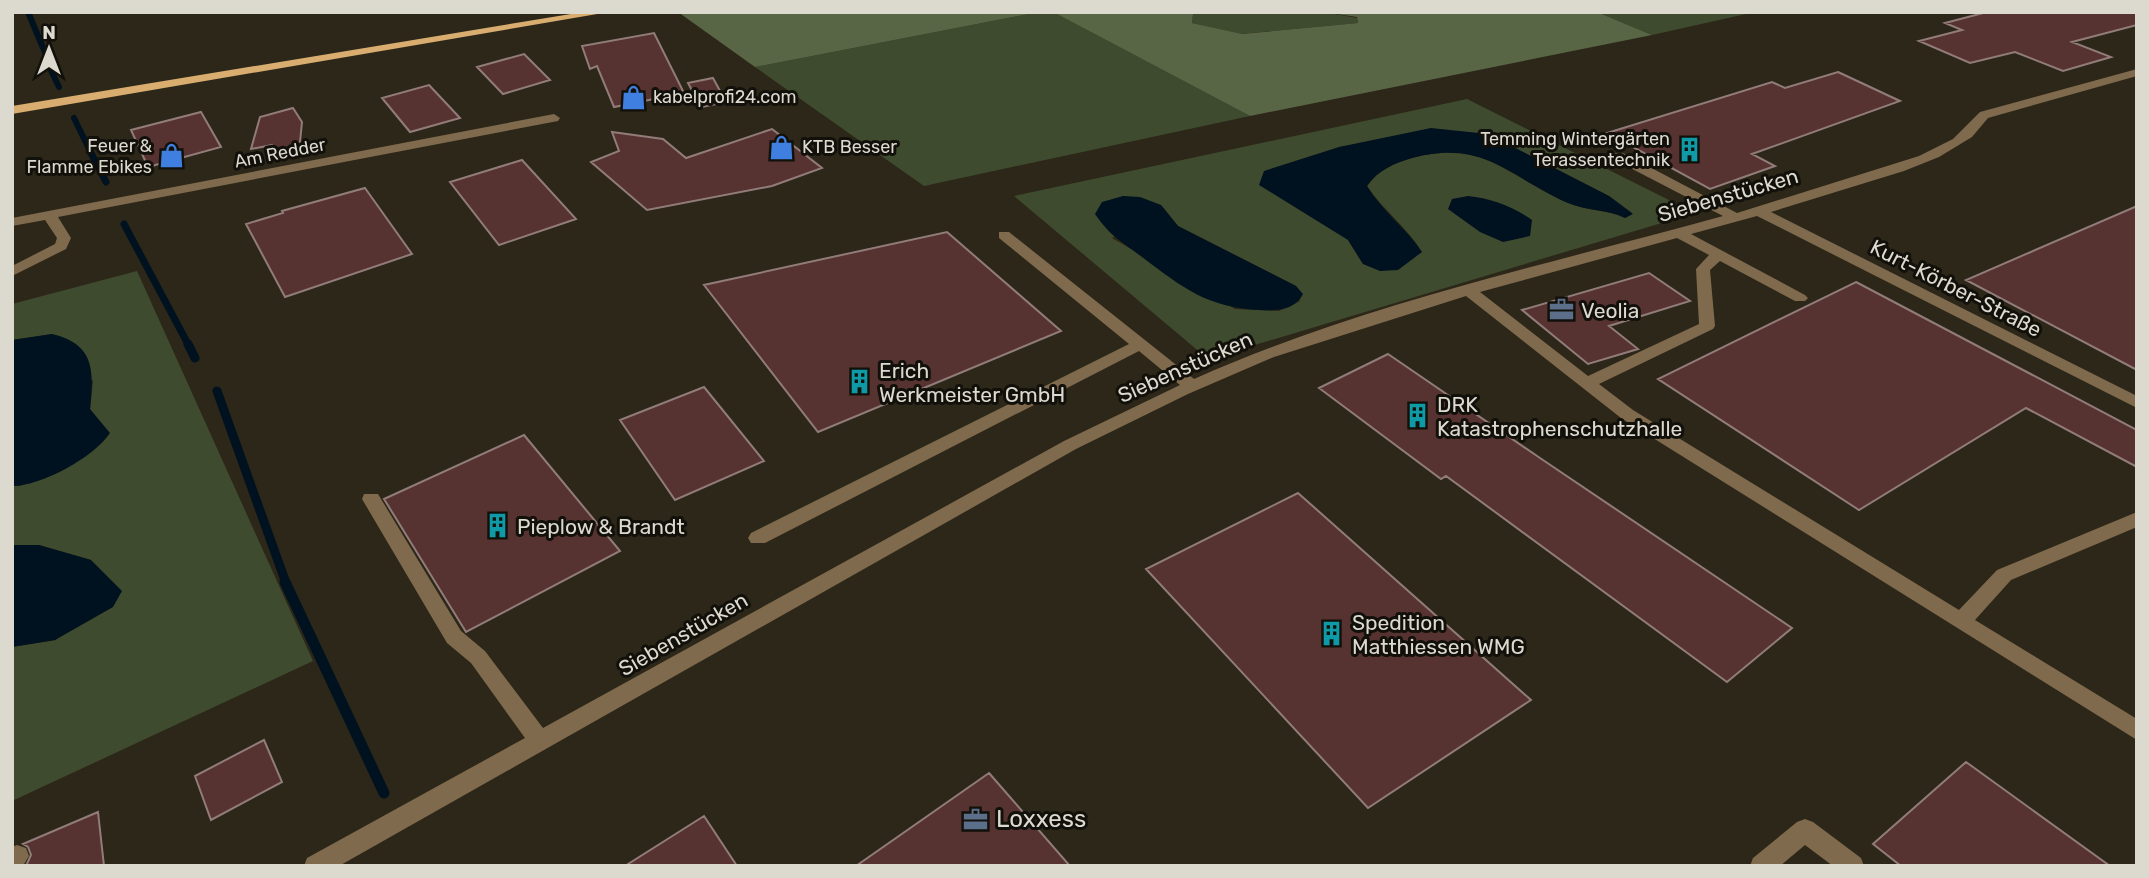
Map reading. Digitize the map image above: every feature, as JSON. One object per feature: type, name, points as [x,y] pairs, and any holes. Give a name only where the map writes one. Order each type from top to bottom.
[{"type":"main road","points":[[12,110],[604,12]]},
{"type":"street","name":"Siebenstücken","points":[[316,866],[1070,445],[1192,386],[1298,344],[1469,291],[1862,181],[1938,154],[1973,132],[1984,115],[2137,72]]},
{"type":"street","name":"Am Redder","points":[[12,222],[554,118]]},
{"type":"street","points":[[1618,156],[1735,217]]},
{"type":"street","name":"Kurt-Körber-Straße","points":[[1757,210],[2137,403]]},
{"type":"street","points":[[12,272],[61,246],[64,238],[49,215]]},
{"type":"street","points":[[1679,233],[1800,298]]},
{"type":"street","points":[[1004,235],[1192,386]]},
{"type":"street","points":[[1586,383],[1707,326],[1703,269],[1718,254]]},
{"type":"street","points":[[1469,291],[1627,414],[2137,731]]},
{"type":"street","points":[[758,538],[1139,345]]},
{"type":"street","points":[[372,499],[454,637],[478,657],[540,741]]},
{"type":"street","points":[[1961,622],[2004,575],[2137,519]]},
{"type":"street","points":[[1762,866],[1805,830],[1852,866]]},
{"type":"green space","points":[[678,12],[1039,12],[755,67]]},
{"type":"green space","points":[[1039,12],[1053,12],[1250,116],[924,186],[755,67]]},
{"type":"green space","points":[[1053,12],[1216,12],[1193,14],[1192,23],[1242,34],[1358,23],[1357,17],[1324,12],[1597,12],[1652,35],[1250,116]]},
{"type":"green space","points":[[1324,12],[1357,18],[1358,23],[1241,34],[1192,23],[1193,14]]},
{"type":"green space","points":[[1597,12],[1755,12],[1652,35]]},
{"type":"green space","points":[[1467,99],[1695,213],[1208,359],[1014,196]],"holes":[[[1488,134],[1609,196],[1632,213],[1625,218],[1568,203],[1494,163],[1459,153],[1437,153],[1399,162],[1376,176],[1367,186],[1422,252],[1363,264],[1348,240],[1339,147]],[[1161,205],[1178,226],[1296,286],[1300,301],[1279,311],[1235,309],[1112,238]]]},
{"type":"green space","points":[[137,271],[313,661],[12,801],[12,647],[56,640],[91,560],[39,545],[12,545],[12,486],[21,486],[100,424],[90,409],[93,381],[52,334],[12,340],[12,304]]},
{"type":"water","points":[[1431,128],[1488,134],[1609,196],[1633,214],[1625,218],[1568,203],[1494,163],[1477,157],[1459,153],[1437,153],[1412,158],[1387,168],[1367,186],[1422,252],[1398,270],[1380,271],[1363,264],[1348,240],[1259,185],[1264,171],[1339,147]]},
{"type":"water","points":[[1123,196],[1140,197],[1161,205],[1178,226],[1296,286],[1303,294],[1290,306],[1267,310],[1211,301],[1184,287],[1117,238],[1095,214],[1102,202]]},
{"type":"water","points":[[1468,196],[1493,201],[1525,215],[1532,220],[1530,236],[1503,242],[1480,232],[1448,209],[1452,199]]},
{"type":"water","points":[[52,334],[77,345],[84,352],[91,371],[90,409],[110,433],[80,460],[52,476],[12,486],[12,340]]},
{"type":"water","points":[[12,545],[39,545],[91,560],[122,591],[113,607],[55,640],[12,647]]},
{"type":"building","points":[[1987,12],[2137,12],[2137,25],[2072,42],[2111,57],[2063,71],[2015,52],[1970,63],[1919,41],[1962,30],[1945,23]]},
{"type":"building","points":[[654,33],[684,93],[614,107],[597,66],[590,69],[582,46]]},
{"type":"building","points":[[524,54],[550,80],[503,94],[477,67]]},
{"type":"building","points":[[1838,72],[1900,101],[1752,154],[1775,166],[1710,189],[1607,133],[1772,82],[1785,88]]},
{"type":"building","points":[[713,78],[726,102],[701,107],[688,83]]},
{"type":"building","points":[[429,85],[460,118],[410,132],[382,98]]},
{"type":"building","points":[[293,108],[302,122],[299,152],[272,156],[272,145],[251,149],[260,117]]},
{"type":"building","points":[[201,112],[221,147],[148,167],[131,130]]},
{"type":"building","points":[[772,129],[822,168],[772,186],[647,210],[591,162],[619,151],[612,132],[663,139],[686,158]]},
{"type":"building","points":[[522,160],[576,219],[499,245],[450,182]]},
{"type":"building","points":[[365,188],[412,254],[285,297],[246,224]]},
{"type":"building","points":[[2137,206],[2137,370],[1966,280]]},
{"type":"building","name":"Erich Werkmeister GmbH","points":[[947,232],[1061,331],[818,432],[704,285]]},
{"type":"building","points":[[1649,273],[1690,301],[1609,326],[1638,349],[1588,364],[1522,310]]},
{"type":"building","points":[[1856,282],[2137,430],[2137,467],[2026,408],[1859,510],[1658,379]]},
{"type":"building","points":[[1388,354],[1792,628],[1727,682],[1446,476],[1441,479],[1319,388]]},
{"type":"building","points":[[704,387],[764,461],[675,500],[620,420]]},
{"type":"building","name":"Pieplow & Brandt","points":[[524,435],[620,551],[466,632],[384,499]]},
{"type":"building","name":"Spedition Matthiessen WMG","points":[[1298,493],[1531,700],[1368,808],[1146,569]]},
{"type":"building","points":[[264,740],[282,782],[211,820],[195,776]]},
{"type":"building","points":[[1966,762],[2110,866],[1901,866],[1873,844]]},
{"type":"building","name":"Loxxess","points":[[989,773],[1070,866],[856,866]]},
{"type":"building","points":[[98,812],[104,866],[26,866],[31,855],[28,847],[23,844]]},
{"type":"building","points":[[704,816],[737,866],[625,866]]},
{"type":"waterway","points":[[28,12],[46,55]]},
{"type":"waterway","points":[[48,64],[59,87]]},
{"type":"waterway","points":[[74,118],[91,154]]},
{"type":"waterway","points":[[91,154],[106,182]]},
{"type":"waterway","points":[[124,224],[189,346]]},
{"type":"waterway","points":[[189,346],[195,358]]},
{"type":"waterway","points":[[217,391],[286,583]]},
{"type":"waterway","points":[[285,582],[384,793]]},
{"type":"place","name":"kabelprofi24.com","points":[[633,97]]},
{"type":"place","name":"KTB Besser","points":[[782,147]]},
{"type":"place","name":"Temming Wintergärten Terassentechnik","points":[[1690,149]]},
{"type":"place","name":"Feuer & Flamme Ebikes","points":[[172,156]]},
{"type":"place","name":"Veolia","points":[[1561,310]]},
{"type":"place","name":"Erich Werkmeister GmbH","points":[[859,382]]},
{"type":"place","name":"DRK Katastrophenschutzhalle","points":[[1417,416]]},
{"type":"place","name":"Pieplow & Brandt","points":[[497,526]]},
{"type":"place","name":"Spedition Matthiessen WMG","points":[[1332,634]]},
{"type":"place","name":"Loxxess","points":[[976,819]]}]
